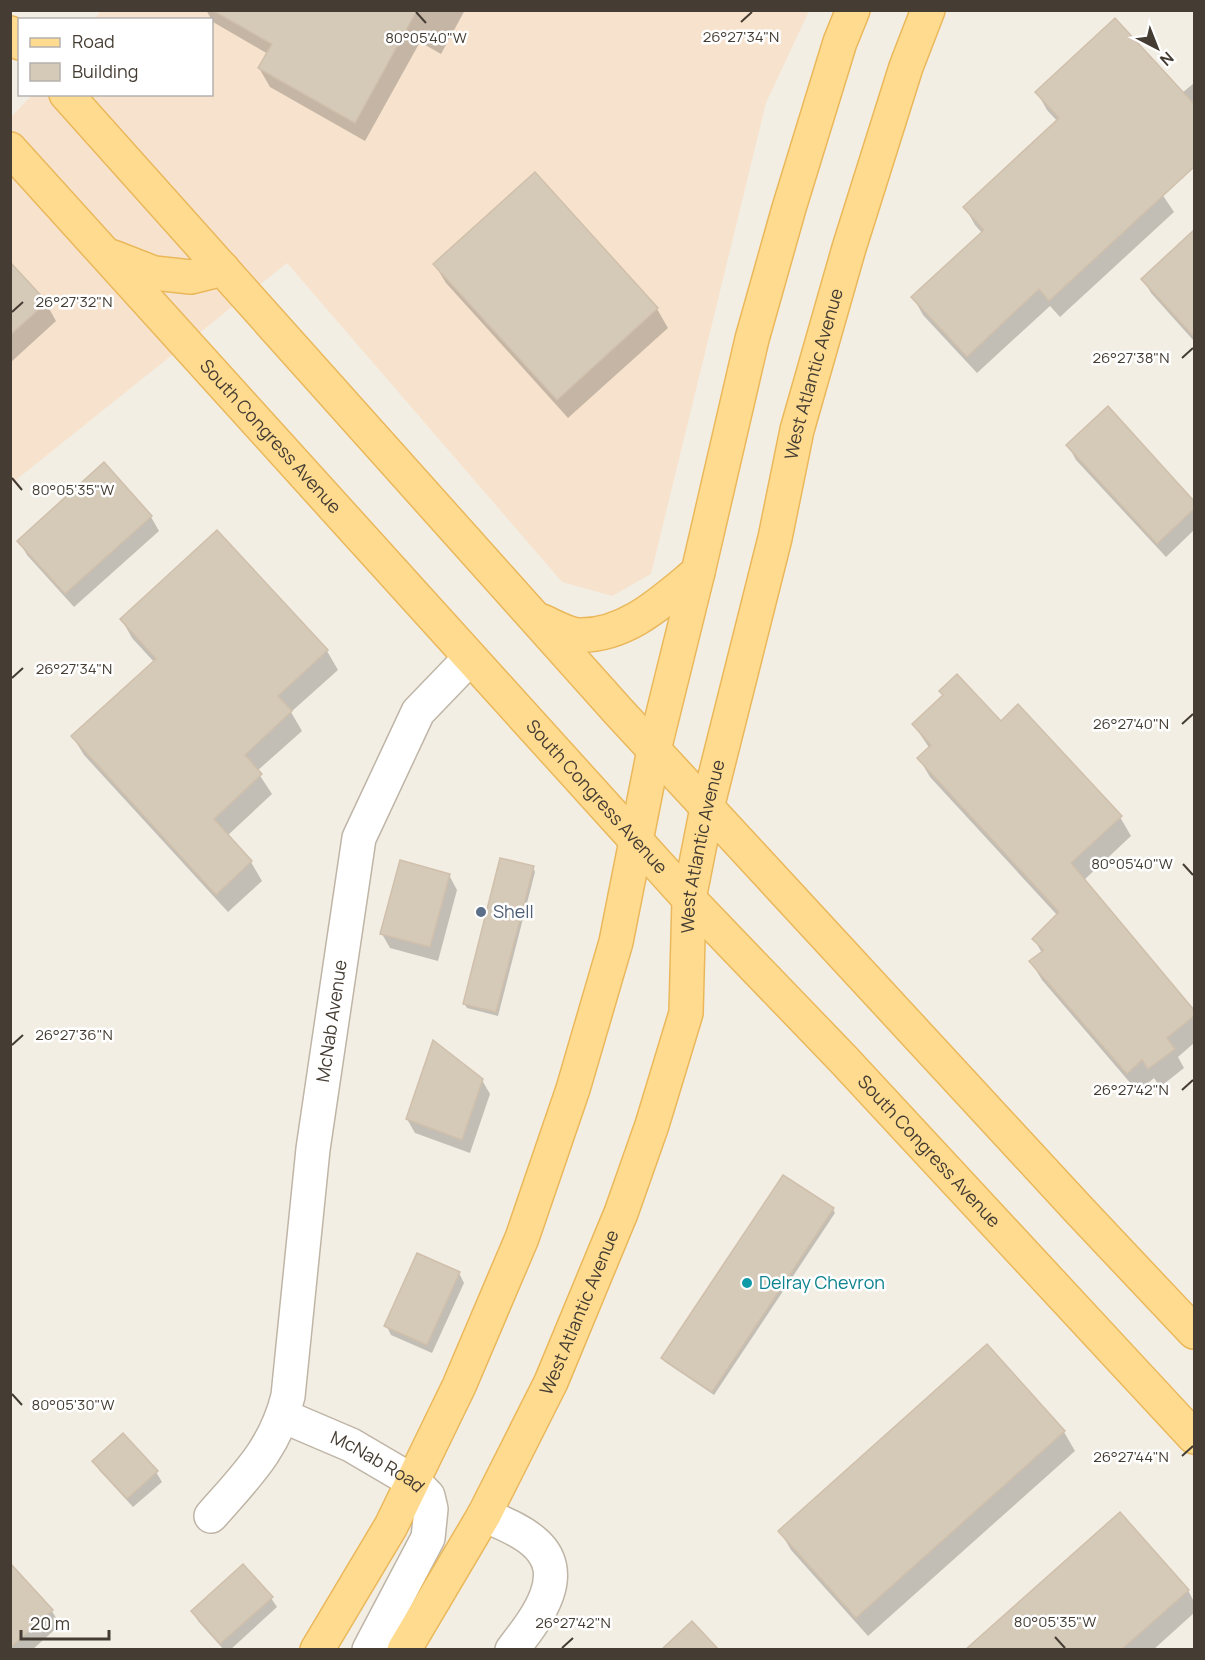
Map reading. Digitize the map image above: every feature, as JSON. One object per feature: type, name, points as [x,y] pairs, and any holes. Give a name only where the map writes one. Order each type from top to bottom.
[{"type":"main road","points":[[317,1650],[364,1575],[414,1482],[494,1307],[522,1238],[573,1089],[616,942],[654,750],[699,572],[758,317],[840,42],[853,10]]},
{"type":"main road","name":"West Atlantic Avenue","points":[[404,1650],[484,1515],[551,1382],[621,1213],[652,1125],[686,1013],[689,900],[707,808],[775,538],[797,430],[849,248],[906,67],[928,10]]},
{"type":"main road","points":[[68,96],[654,750],[1194,1332]]},
{"type":"main road","name":"South Congress Avenue","points":[[10,149],[109,255],[689,900],[843,1059],[1194,1437]]},
{"type":"main road","points":[[109,255],[154,273],[191,277],[224,269]]},
{"type":"main road","points":[[533,617],[576,635],[612,631],[651,611],[699,572]]},
{"type":"street","name":"McNab Avenue","points":[[283,1416],[288,1396],[313,1149],[359,838],[418,712],[470,658]]},
{"type":"street","name":"McNab Road","points":[[283,1416],[351,1445],[414,1482],[428,1496],[431,1509],[428,1538],[369,1650]]},
{"type":"street","points":[[211,1516],[261,1459],[274,1438],[283,1416]]},
{"type":"street","points":[[484,1515],[524,1534],[533,1541],[541,1549],[550,1570],[548,1592],[542,1606],[512,1650]]},
{"type":"shaded area","points":[[100,11],[809,11],[766,103],[651,574],[612,596],[562,582],[287,263],[11,484],[11,117],[31,96],[213,96],[213,18],[96,18]]},
{"type":"building","points":[[212,10],[417,10],[355,123],[258,68],[272,44]]},
{"type":"building","points":[[1115,18],[1194,104],[1194,167],[1049,301],[1039,289],[967,357],[911,297],[984,230],[963,207],[1059,118],[1035,92]]},
{"type":"building","points":[[535,172],[658,308],[557,400],[433,264]]},
{"type":"building","points":[[1194,230],[1194,337],[1141,279]]},
{"type":"building","points":[[10,262],[47,302],[10,335]]},
{"type":"building","points":[[1108,406],[1194,501],[1194,509],[1157,544],[1066,445]]},
{"type":"building","points":[[104,462],[152,516],[65,594],[17,541]]},
{"type":"building","points":[[217,530],[328,650],[278,696],[292,711],[245,755],[262,774],[214,819],[252,861],[216,895],[71,736],[156,659],[120,619]]},
{"type":"building","points":[[957,674],[1001,721],[1018,704],[1122,816],[1071,863],[1194,1010],[1194,1016],[1167,1038],[1175,1049],[1148,1069],[1142,1060],[1127,1074],[1029,961],[1044,950],[1032,939],[1059,912],[917,758],[931,745],[912,724],[943,695],[939,691]]},
{"type":"building","points":[[500,858],[534,866],[496,1012],[463,1004]]},
{"type":"building","points":[[400,860],[450,874],[430,947],[380,934]]},
{"type":"building","points":[[433,1040],[483,1079],[462,1140],[406,1119]]},
{"type":"building","name":"Delray Chevron","points":[[783,1175],[834,1208],[712,1392],[661,1358]]},
{"type":"building","points":[[417,1253],[460,1272],[427,1345],[384,1326]]},
{"type":"building","points":[[987,1344],[1065,1431],[856,1618],[778,1531]]},
{"type":"building","points":[[123,1433],[158,1471],[127,1499],[92,1461]]},
{"type":"building","points":[[1120,1512],[1189,1590],[1121,1650],[965,1650]]},
{"type":"building","points":[[10,1563],[53,1610],[10,1648]]},
{"type":"building","points":[[243,1564],[273,1597],[220,1644],[191,1611]]},
{"type":"building","points":[[692,1621],[719,1650],[661,1650]]},
{"type":"place","name":"Shell","points":[[481,912]]},
{"type":"place","name":"Delray Chevron","points":[[747,1283]]}]
